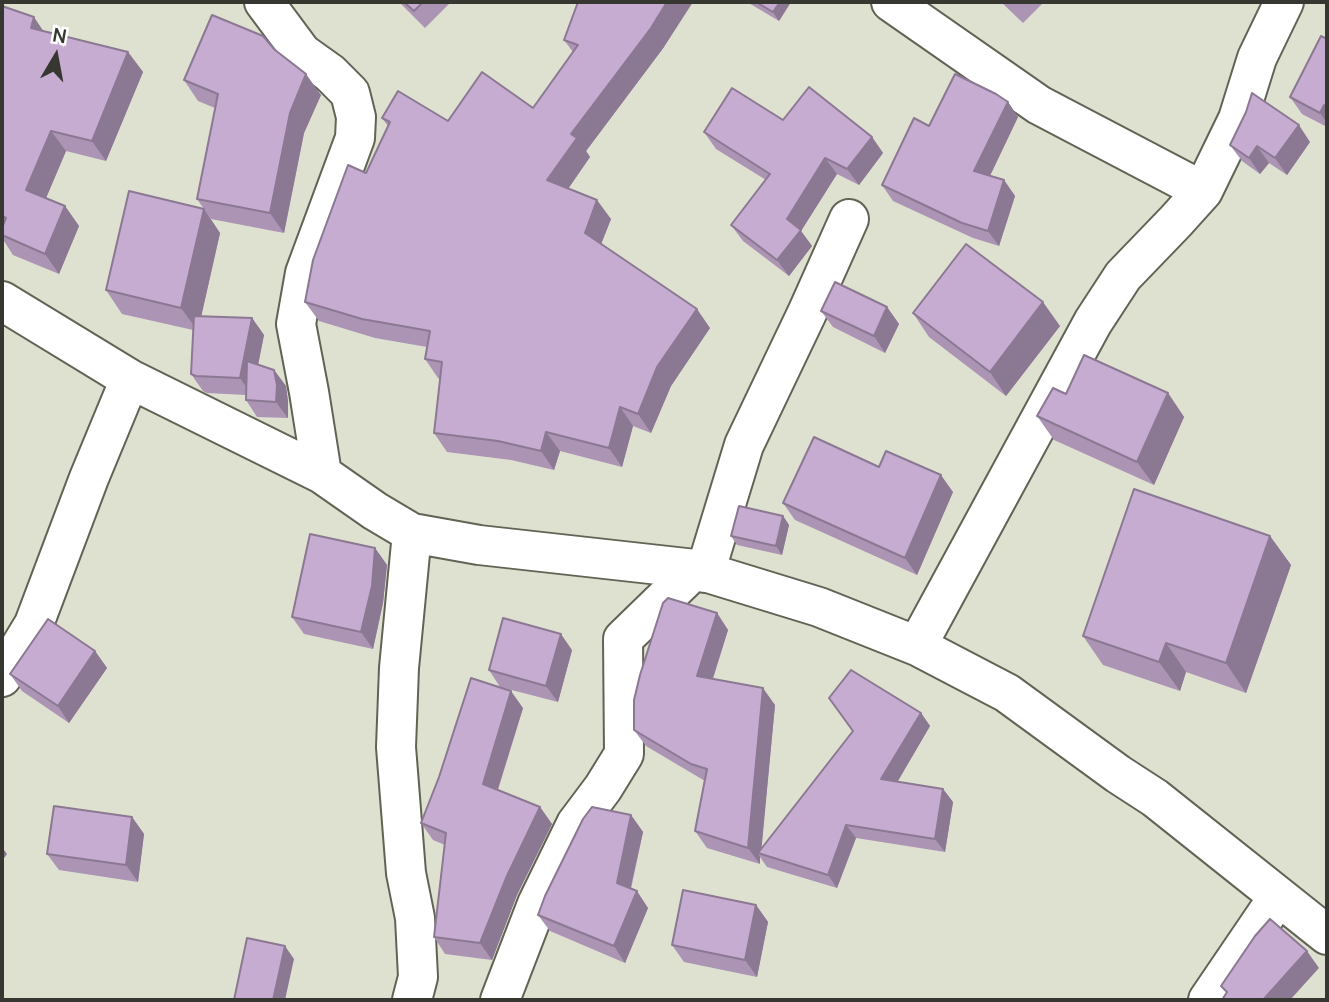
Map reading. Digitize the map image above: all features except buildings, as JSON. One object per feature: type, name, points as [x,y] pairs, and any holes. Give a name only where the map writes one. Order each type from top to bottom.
[{"type":"street","points":[[264,2],[302,53],[330,73],[350,93],[356,117],[355,138],[305,273],[296,324],[321,474]]},
{"type":"street","points":[[891,2],[1039,105],[1203,191]]},
{"type":"street","points":[[917,646],[1093,322],[1123,276],[1203,191],[1238,119],[1257,58],[1284,2]]},
{"type":"street","points":[[500,1000],[537,904],[576,824],[603,789],[624,754],[623,639],[700,571],[744,445],[849,219]]},
{"type":"street","points":[[2,301],[130,379],[321,474],[412,533],[479,545],[700,571],[819,607],[917,646],[1007,692],[1155,798],[1327,935]]},
{"type":"street","points":[[2,677],[34,624],[130,379]]},
{"type":"street","points":[[412,533],[399,668],[396,747],[406,873],[415,918],[418,978],[412,1000]]},
{"type":"street","points":[[1208,1000],[1278,897]]}]
